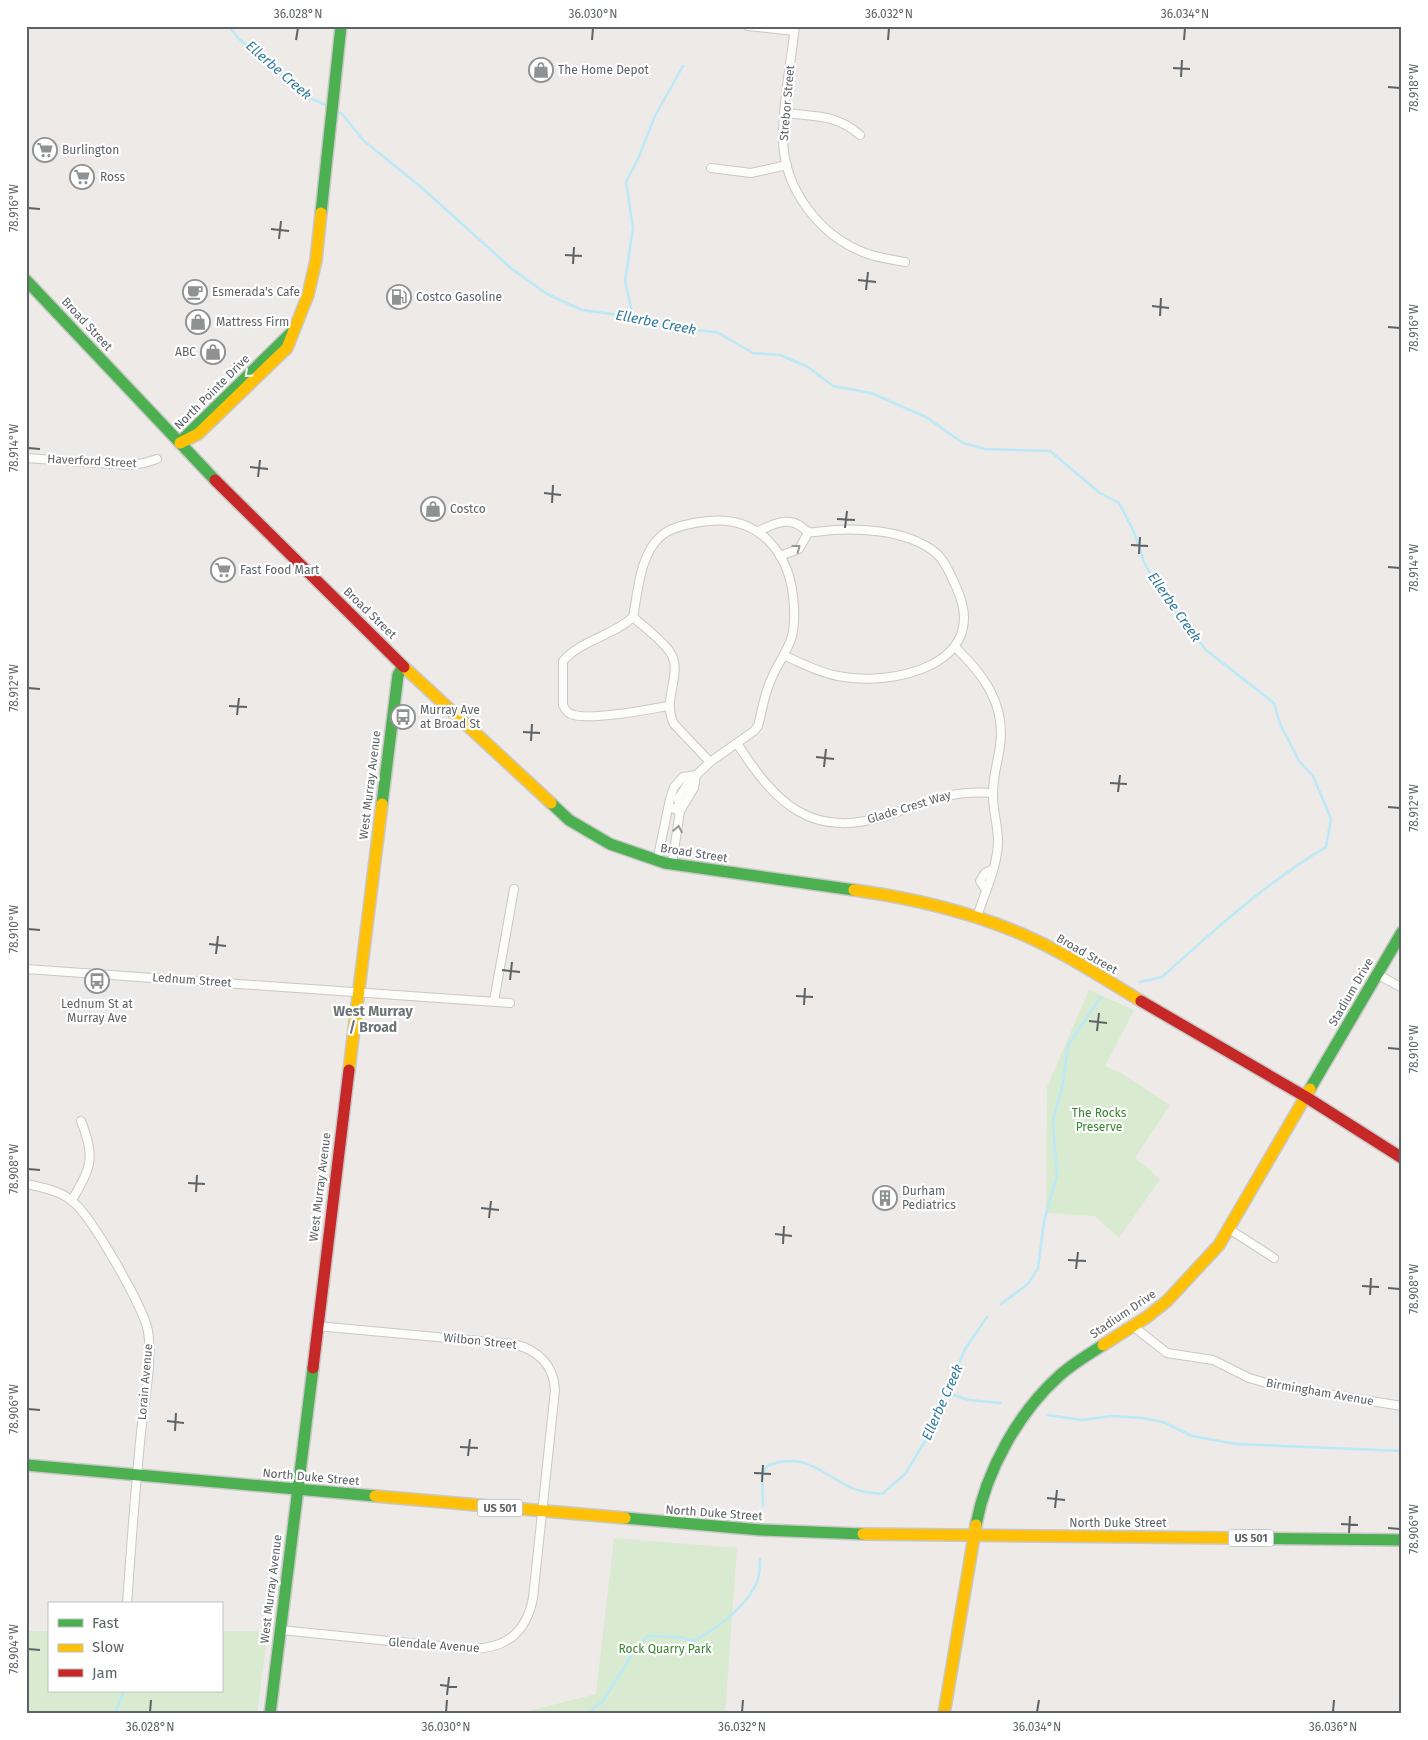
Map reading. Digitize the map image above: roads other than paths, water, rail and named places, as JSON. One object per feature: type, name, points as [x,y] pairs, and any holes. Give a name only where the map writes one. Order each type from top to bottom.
[{"type":"main road","name":"North Pointe Drive","points":[[180,442],[294,330],[314,272],[341,26]]},
{"type":"main road","name":"Broad Street","points":[[27,283],[227,493],[403,666],[569,820],[610,844],[658,862],[872,892],[922,902],[977,917],[1026,936],[1306,1097],[1402,1158]]},
{"type":"main road","name":"West Murray Avenue","points":[[270,1714],[296,1490],[398,675],[403,666]]},
{"type":"main road","name":"Stadium Drive","points":[[944,1714],[964,1610],[974,1536],[982,1502],[998,1462],[1027,1411],[1057,1378],[1080,1359],[1134,1326],[1188,1282],[1229,1229],[1402,932]]},
{"type":"main road","name":"North Duke Street","points":[[26,1465],[761,1530],[974,1536],[1402,1540]]},
{"type":"street","points":[[748,26],[795,29]]},
{"type":"street","name":"Strebor Street","points":[[795,29],[783,137],[786,165],[804,204],[829,232],[867,254],[905,262]]},
{"type":"street","points":[[785,113],[838,119],[847,123],[860,135]]},
{"type":"street","points":[[711,168],[751,173],[786,165]]},
{"type":"street","name":"Haverford Street","points":[[26,458],[128,465],[144,464],[157,458]]},
{"type":"street","points":[[668,706],[614,714],[575,716],[565,710],[563,705],[563,661],[571,652],[608,635],[633,617],[649,551],[661,536],[680,527],[716,519],[739,522],[759,531],[780,556],[791,584],[794,607],[793,636],[785,656],[767,689],[758,726],[749,737],[710,762],[696,775],[680,796],[678,800],[680,811],[672,864]]},
{"type":"street","points":[[759,531],[780,522],[792,522],[808,533],[846,529],[872,530],[922,544],[937,554],[946,565],[962,604],[962,628],[955,647],[939,661],[925,668],[888,678],[868,679],[829,674],[785,656]]},
{"type":"street","points":[[780,556],[798,549],[808,533]]},
{"type":"street","points":[[633,617],[663,644],[675,662],[668,706],[674,724],[710,762]]},
{"type":"street","points":[[955,647],[988,683],[998,709],[1001,740],[992,793],[998,841],[992,879],[986,890],[977,917]]},
{"type":"street","name":"Glade Crest Way","points":[[738,745],[757,774],[784,803],[804,814],[828,822],[842,824],[871,820],[953,793],[992,793]]},
{"type":"street","points":[[658,862],[672,791],[683,777],[696,775]]},
{"type":"street","points":[[680,811],[694,788],[696,775]]},
{"type":"street","points":[[672,791],[680,796]]},
{"type":"street","points":[[670,807],[680,811]]},
{"type":"street","points":[[494,1001],[514,889]]},
{"type":"street","name":"Lednum Street","points":[[26,970],[510,1003]]},
{"type":"street","points":[[1377,974],[1402,988]]},
{"type":"street","points":[[26,1184],[72,1200],[86,1177],[90,1157],[90,1149],[81,1121]]},
{"type":"street","name":"Lorain Avenue","points":[[72,1200],[101,1240],[141,1311],[148,1330],[149,1355],[136,1475],[127,1602]]},
{"type":"street","points":[[1229,1229],[1274,1258]]},
{"type":"street","name":"Wilbon Street","points":[[317,1326],[513,1344],[531,1349],[539,1355],[552,1374],[555,1390],[543,1511]]},
{"type":"street","name":"Birmingham Avenue","points":[[1134,1326],[1145,1337],[1167,1353],[1213,1360],[1249,1378],[1277,1386],[1402,1406]]},
{"type":"street","name":"Glendale Avenue","points":[[280,1630],[469,1649],[485,1648],[506,1642],[522,1628],[530,1613],[543,1511]]},
{"type":"waterway","name":"Ellerbe Creek","points":[[229,26],[238,38],[308,97],[328,106]]},
{"type":"waterway","points":[[633,316],[625,281],[633,228],[626,182],[638,159],[655,116],[683,66]]},
{"type":"waterway","name":"Ellerbe Creek","points":[[335,110],[342,114],[364,141],[421,187],[512,269],[547,294],[582,310],[634,317],[672,328],[717,332],[753,353],[780,355],[808,367],[833,386],[871,393],[926,417],[963,443],[985,449],[1050,451],[1100,493],[1119,503],[1134,532],[1144,562],[1156,585],[1176,612],[1206,650],[1274,703],[1280,724],[1299,761],[1313,776],[1331,819],[1326,847],[1261,892],[1162,977],[1140,982]]},
{"type":"waterway","name":"Ellerbe Creek","points":[[1001,1304],[1028,1284],[1038,1268],[1044,1221],[1057,1176],[1053,1121],[1063,1083],[1068,1045],[1101,997]]},
{"type":"waterway","name":"Ellerbe Creek","points":[[763,1506],[762,1476],[767,1466],[780,1462],[802,1462],[855,1489],[882,1494],[905,1474],[930,1433],[965,1349],[987,1317]]},
{"type":"waterway","points":[[947,1393],[969,1400],[1001,1403]]},
{"type":"waterway","points":[[1047,1415],[1083,1420],[1111,1416],[1143,1418],[1163,1422],[1192,1436],[1236,1444],[1402,1451]]},
{"type":"waterway","name":"Ellerbe Creek","points":[[587,1714],[603,1701],[636,1648],[648,1636],[679,1637],[694,1641],[730,1616],[746,1600],[757,1582],[760,1559]]},
{"type":"waterway","points":[[115,1714],[124,1692]]},
{"type":"place","name":"The Home Depot","points":[[541,70]]},
{"type":"place","name":"Burlington","points":[[45,150]]},
{"type":"place","name":"Ross","points":[[82,177]]},
{"type":"place","name":"Esmerada's Cafe","points":[[195,292]]},
{"type":"place","name":"Costco Gasoline","points":[[399,297]]},
{"type":"place","name":"Mattress Firm","points":[[198,322]]},
{"type":"place","name":"ABC","points":[[213,352]]},
{"type":"place","name":"Costco","points":[[433,509]]},
{"type":"place","name":"Fast Food Mart","points":[[223,570]]},
{"type":"place","name":"Murray Ave at Broad St","points":[[403,717]]},
{"type":"place","name":"Lednum St at Murray Ave","points":[[97,981]]},
{"type":"place","name":"Durham Pediatrics","points":[[885,1198]]},
{"type":"district","name":"West Murray / Broad","points":[[373,1020]]},
{"type":"park label","name":"The Rocks Preserve","points":[[1099,1120]]},
{"type":"park label","name":"Rock Quarry Park","points":[[665,1649]]}]
